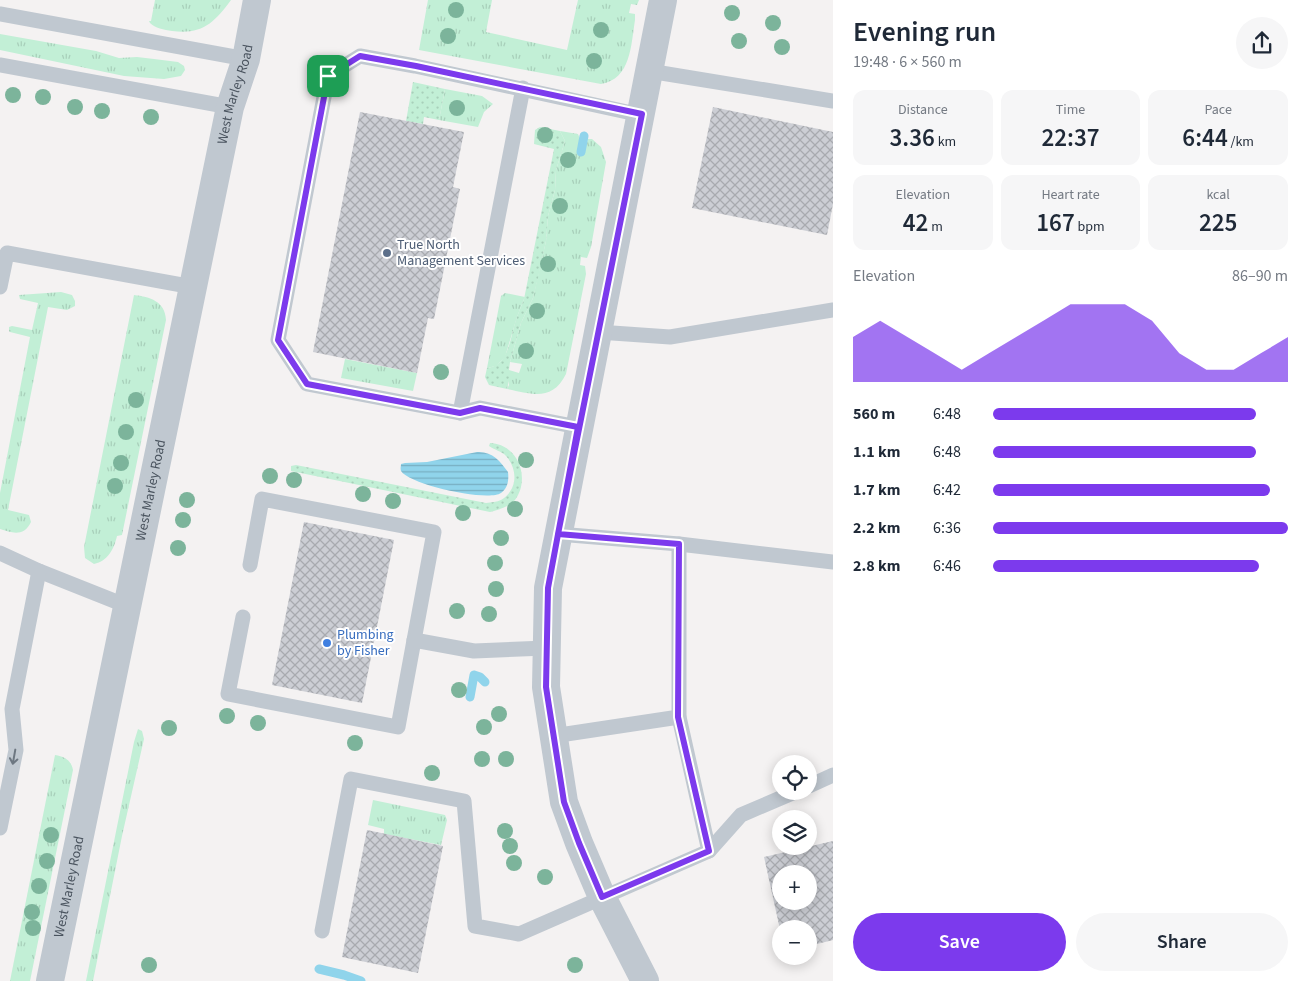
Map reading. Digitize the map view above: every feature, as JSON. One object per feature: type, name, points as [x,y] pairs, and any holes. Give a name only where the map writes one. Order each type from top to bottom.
[{"type":"street","name":"West Marley Road","points":[[50,981],[230,107],[246,59],[258,0]]},
{"type":"street","points":[[645,981],[602,897],[564,802],[546,687],[546,648],[548,588],[663,0]]},
{"type":"lane","points":[[0,14],[246,59]]},
{"type":"lane","points":[[578,427],[480,408],[460,413],[307,384],[278,340],[328,76],[360,56],[642,114]]},
{"type":"lane","points":[[0,65],[230,107]]},
{"type":"lane","points":[[649,71],[833,100]]},
{"type":"lane","points":[[460,413],[523,88]]},
{"type":"lane","points":[[0,287],[6,253],[193,286]]},
{"type":"lane","points":[[598,332],[670,337],[833,310]]},
{"type":"lane","points":[[243,617],[228,694],[398,727],[434,532],[262,499],[250,565]]},
{"type":"lane","points":[[558,534],[679,544],[833,562]]},
{"type":"lane","points":[[679,544],[678,717],[709,851]]},
{"type":"lane","points":[[0,553],[39,571],[127,606]]},
{"type":"lane","points":[[0,828],[16,750],[12,708],[39,571]]},
{"type":"lane","points":[[414,640],[474,652],[546,648]]},
{"type":"lane","points":[[553,736],[678,717]]},
{"type":"lane","points":[[817,783],[833,776]]},
{"type":"lane","points":[[322,931],[351,779],[464,801],[475,926],[519,934],[709,851],[741,815],[775,800]]},
{"type":"green space","points":[[155,0],[231,0],[219,15],[206,26],[182,32],[163,29],[150,23]]},
{"type":"green space","points":[[428,0],[492,0],[486,32],[567,50],[578,0],[639,0],[637,5],[631,4],[629,13],[635,14],[635,20],[628,60],[618,75],[611,81],[601,84],[419,50]]},
{"type":"green space","points":[[0,34],[96,51],[119,58],[137,57],[178,62],[184,66],[185,70],[181,76],[164,79],[124,76],[0,50]]},
{"type":"green space","points":[[413,82],[445,89],[439,120],[424,117],[423,124],[406,121]]},
{"type":"green space","points":[[445,89],[482,96],[493,104],[484,112],[478,127],[439,120]]},
{"type":"green space","points":[[540,127],[560,131],[565,141],[556,170],[555,190],[548,216],[546,241],[538,278],[533,298],[521,323],[510,362],[510,377],[507,389],[489,385],[485,377],[487,368],[495,366],[505,356],[524,299],[554,149],[534,144],[535,130]]},
{"type":"green space","points":[[560,131],[578,134],[580,144],[586,145],[588,139],[592,139],[601,147],[606,162],[591,247],[587,258],[581,257],[580,265],[585,266],[586,274],[566,374],[554,389],[541,394],[533,394],[507,389],[509,385],[509,370],[519,373],[522,364],[510,362],[521,323],[533,298],[546,241],[548,216],[555,190],[556,170],[565,141]]},
{"type":"green space","points":[[61,292],[72,295],[75,306],[67,310],[48,307],[8,510],[29,515],[31,522],[21,532],[9,532],[0,529],[0,493],[30,337],[10,332],[9,327],[32,330],[38,303],[20,299],[19,295]]},
{"type":"green space","points":[[505,293],[525,297],[505,357],[496,366],[487,368],[501,296]]},
{"type":"green space","points":[[134,295],[146,297],[160,304],[166,320],[122,535],[117,536],[112,550],[107,557],[94,564],[85,558],[84,547]]},
{"type":"green space","points":[[345,359],[417,373],[413,391],[341,378]]},
{"type":"green space","points":[[490,443],[508,449],[514,456],[522,473],[522,482],[520,491],[510,505],[490,512],[291,471],[291,466],[296,465],[486,503],[499,501],[507,496],[511,491],[514,479],[513,467],[510,461],[504,454],[489,446]]},
{"type":"green space","points":[[138,729],[142,731],[144,739],[122,836],[93,981],[86,981],[134,742]]},
{"type":"green space","points":[[55,755],[67,760],[73,770],[30,981],[10,981]]},
{"type":"green space","points":[[373,800],[445,815],[447,820],[441,845],[384,834],[384,829],[368,825]]},
{"type":"water","points":[[477,452],[491,455],[508,472],[508,484],[501,493],[481,495],[450,491],[419,482],[401,471],[401,464],[405,463],[427,462]]},
{"type":"building","points":[[713,107],[833,132],[833,204],[827,235],[692,208]]},
{"type":"building","name":"True North Management Services","points":[[360,112],[464,132],[453,187],[460,189],[434,319],[428,318],[417,373],[313,352]]},
{"type":"building","name":"Plumbing by Fisher","points":[[304,522],[394,540],[362,703],[272,685]]},
{"type":"building","points":[[367,830],[443,846],[418,973],[342,957]]},
{"type":"building","points":[[833,841],[833,940],[817,944],[817,920],[778,920],[776,910],[817,910],[817,865],[772,865],[772,893],[764,857],[773,855],[817,855],[817,845]]},
{"type":"waterway","points":[[581,152],[584,136]]},
{"type":"waterway","points":[[470,697],[474,675],[480,677],[485,682]]},
{"type":"waterway","points":[[319,969],[361,981]]},
{"type":"place","name":"True North Management Services","points":[[387,253]]},
{"type":"place","name":"Plumbing by Fisher","points":[[327,643]]},
{"type":"route","points":[[328,76],[278,340],[307,384],[460,413],[480,408],[578,427],[558,534],[548,588],[546,687],[564,802],[602,897],[709,851],[678,717],[679,544],[558,534],[642,114],[360,56],[328,76]]}]
